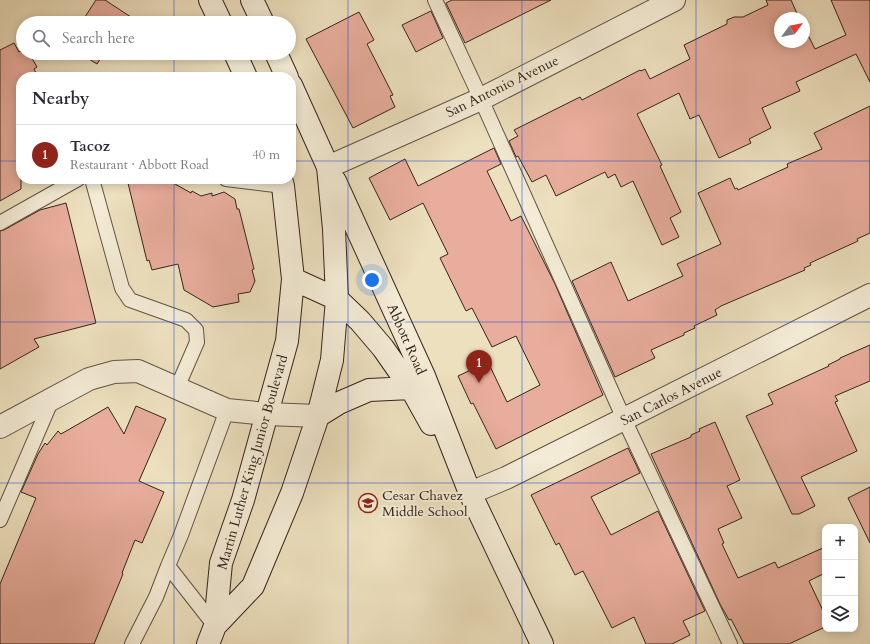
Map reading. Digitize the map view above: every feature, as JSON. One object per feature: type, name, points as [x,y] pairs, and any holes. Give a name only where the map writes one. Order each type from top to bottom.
[{"type":"street","points":[[210,0],[218,16]]},
{"type":"street","points":[[252,0],[260,16]]},
{"type":"street","name":"San Antonio Avenue","points":[[328,167],[481,99],[674,0]]},
{"type":"street","points":[[238,60],[244,72]]},
{"type":"street","points":[[279,60],[285,72]]},
{"type":"street","points":[[211,635],[253,586],[292,493],[318,416],[332,360],[337,300],[334,229],[328,167],[296,96]]},
{"type":"street","name":"Abbott Road","points":[[328,167],[424,376],[470,493]]},
{"type":"street","name":"Martin Luther King Junior Boulevard","points":[[211,635],[221,563],[243,500],[287,341],[293,279],[282,184]]},
{"type":"street","name":"Abbott Road","points":[[293,279],[337,300],[360,321],[411,388],[470,493],[542,644]]},
{"type":"street","name":"San Carlos Avenue","points":[[470,493],[506,478],[870,295]]},
{"type":"street","points":[[0,427],[89,379],[114,372],[138,371],[227,410],[267,414],[318,416],[339,403],[369,390],[411,388]]},
{"type":"lane","points":[[435,0],[481,99],[624,419],[730,644]]},
{"type":"lane","points":[[0,223],[69,184]]},
{"type":"lane","points":[[93,184],[122,288],[130,300],[186,320],[196,330],[197,342],[177,388]]},
{"type":"lane","points":[[0,520],[54,397]]},
{"type":"lane","points":[[132,644],[156,597],[184,527],[227,410]]},
{"type":"lane","points":[[168,566],[211,635]]},
{"type":"building","points":[[96,0],[105,0],[129,16],[86,16]]},
{"type":"building","points":[[452,0],[551,0],[465,43],[446,3]]},
{"type":"building","points":[[766,0],[791,0],[796,12],[774,12],[774,48],[810,48],[810,39],[815,49],[846,35],[831,0],[870,0],[870,82],[856,54],[796,82],[800,91],[762,108],[771,128],[749,139],[751,143],[719,158],[699,115],[690,119],[679,93],[637,114],[662,165],[660,166],[681,212],[670,218],[679,237],[662,245],[633,181],[621,187],[615,174],[608,178],[605,172],[556,196],[546,175],[532,182],[518,156],[516,157],[509,141],[518,136],[514,130],[580,97],[582,100],[640,70],[645,69],[650,79],[690,59],[684,45],[727,24],[727,20],[734,17],[743,17],[768,5]]},
{"type":"building","points":[[431,11],[443,38],[416,52],[402,25]]},
{"type":"building","points":[[359,12],[374,40],[367,44],[393,95],[390,96],[395,107],[353,128],[306,39]]},
{"type":"building","points":[[14,43],[16,47],[16,60],[33,60],[37,67],[34,69],[36,72],[16,72],[16,184],[21,184],[21,189],[0,201],[0,50]]},
{"type":"building","points":[[90,60],[100,60],[97,64]]},
{"type":"building","points":[[870,106],[870,233],[857,239],[858,241],[810,263],[811,265],[804,268],[805,270],[721,306],[715,310],[717,315],[694,326],[695,328],[684,333],[684,335],[651,350],[655,358],[615,377],[572,281],[611,262],[628,301],[683,276],[677,264],[721,244],[698,193],[730,178],[735,189],[737,188],[738,190],[788,167],[787,164],[822,149],[814,133]]},
{"type":"building","points":[[494,148],[501,164],[487,171],[511,221],[521,216],[555,284],[603,395],[496,449],[473,403],[471,404],[458,376],[488,362],[507,402],[540,385],[516,336],[492,347],[472,308],[466,311],[440,258],[448,254],[423,203],[390,220],[369,178],[405,159],[418,186]]},
{"type":"building","points":[[128,184],[175,184],[191,193],[192,191],[201,196],[212,193],[212,196],[224,192],[235,199],[237,209],[239,209],[254,269],[252,270],[255,281],[250,292],[238,294],[239,302],[213,307],[184,290],[178,264],[152,270],[149,260],[147,261]]},
{"type":"building","points":[[66,203],[96,323],[34,339],[39,347],[0,369],[0,231],[40,210]]},
{"type":"building","points":[[870,345],[870,381],[835,396],[838,401],[835,402],[857,451],[801,477],[815,506],[799,514],[792,514],[746,416],[773,404],[768,394],[829,366],[828,365],[840,358]]},
{"type":"building","points":[[136,406],[166,419],[139,481],[164,492],[142,543],[135,540],[122,573],[123,574],[94,644],[0,644],[0,584],[36,498],[21,492],[38,454],[45,443],[47,445],[58,431],[61,434],[108,407],[124,434]]},
{"type":"building","points":[[715,422],[740,480],[727,486],[742,518],[718,529],[724,543],[722,544],[738,578],[775,562],[778,568],[822,548],[822,574],[809,581],[822,609],[822,628],[789,644],[744,644],[731,619],[729,620],[720,604],[651,454],[691,437],[691,435],[700,431],[699,429]]},
{"type":"building","points":[[628,448],[640,473],[591,497],[611,535],[658,511],[705,611],[683,621],[690,635],[672,644],[646,644],[634,617],[612,628],[583,571],[575,575],[559,543],[556,545],[531,495]]},
{"type":"building","points":[[870,487],[870,543],[848,498]]},
{"type":"place","name":"Tacoz","points":[[479,383]]},
{"type":"place","name":"Cesar Chavez Middle School","points":[[368,503]]}]
